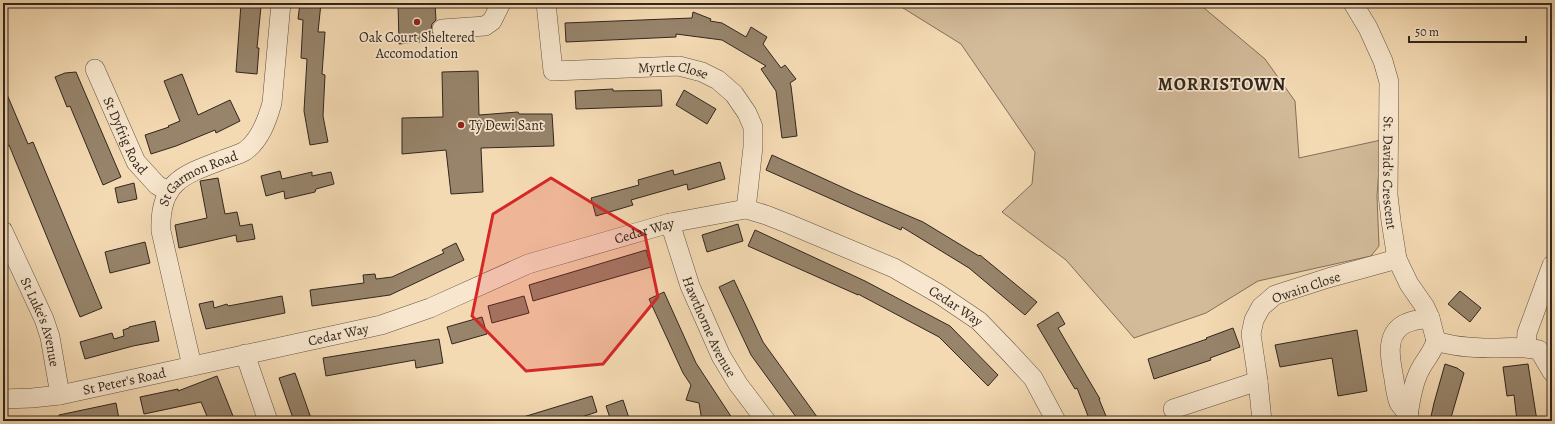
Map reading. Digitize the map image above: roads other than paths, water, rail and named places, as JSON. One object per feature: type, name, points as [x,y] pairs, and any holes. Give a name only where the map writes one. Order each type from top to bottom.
[{"type":"street","name":"St Garmon Road","points":[[192,366],[161,231],[161,214],[169,192],[180,178],[245,151],[260,133],[267,119],[272,103],[281,3]]},
{"type":"street","points":[[442,29],[485,26],[492,21],[501,3]]},
{"type":"street","name":"Myrtle Close","points":[[546,3],[553,71],[679,66],[702,72],[718,80],[734,94],[748,113],[753,127],[753,147],[746,209]]},
{"type":"street","name":"St. David's Crescent","points":[[1353,3],[1368,28],[1383,61],[1389,82],[1388,195],[1390,221],[1397,258],[1403,273],[1425,307],[1430,318],[1436,341]]},
{"type":"street","name":"St Dyfrig Road","points":[[95,69],[136,162],[157,185],[169,192]]},
{"type":"street","name":"Cedar Way","points":[[245,354],[381,325],[430,308],[528,264],[670,223],[746,209],[789,224],[894,268],[939,294],[979,322],[1007,350],[1032,378],[1056,421]]},
{"type":"street","name":"Hawthorne Avenue","points":[[670,223],[690,286],[721,356],[738,384],[766,421]]},
{"type":"street","name":"St Luke's Avenue","points":[[3,231],[44,319],[50,337],[60,395]]},
{"type":"street","name":"Owain Close","points":[[1262,421],[1251,334],[1254,320],[1260,306],[1275,295],[1397,258]]},
{"type":"street","points":[[1526,347],[1527,333],[1549,277],[1552,265]]},
{"type":"street","points":[[1408,418],[1397,398],[1390,356],[1390,346],[1395,333],[1401,326],[1414,321],[1430,318]]},
{"type":"street","points":[[1408,418],[1413,387],[1417,375],[1429,358],[1436,341],[1455,347],[1526,347],[1539,350],[1552,372]]},
{"type":"street","points":[[245,354],[268,421]]},
{"type":"street","name":"St Peter's Road","points":[[3,399],[60,395],[245,354]]},
{"type":"street","points":[[1173,409],[1258,381]]},
{"type":"place","name":"Oak Court Sheltered Accomodation","points":[[417,22]]},
{"type":"place","name":"Tŷ Dewi Sant","points":[[461,125]]},
{"type":"district","name":"MORRISTOWN","points":[[1222,84]]}]
